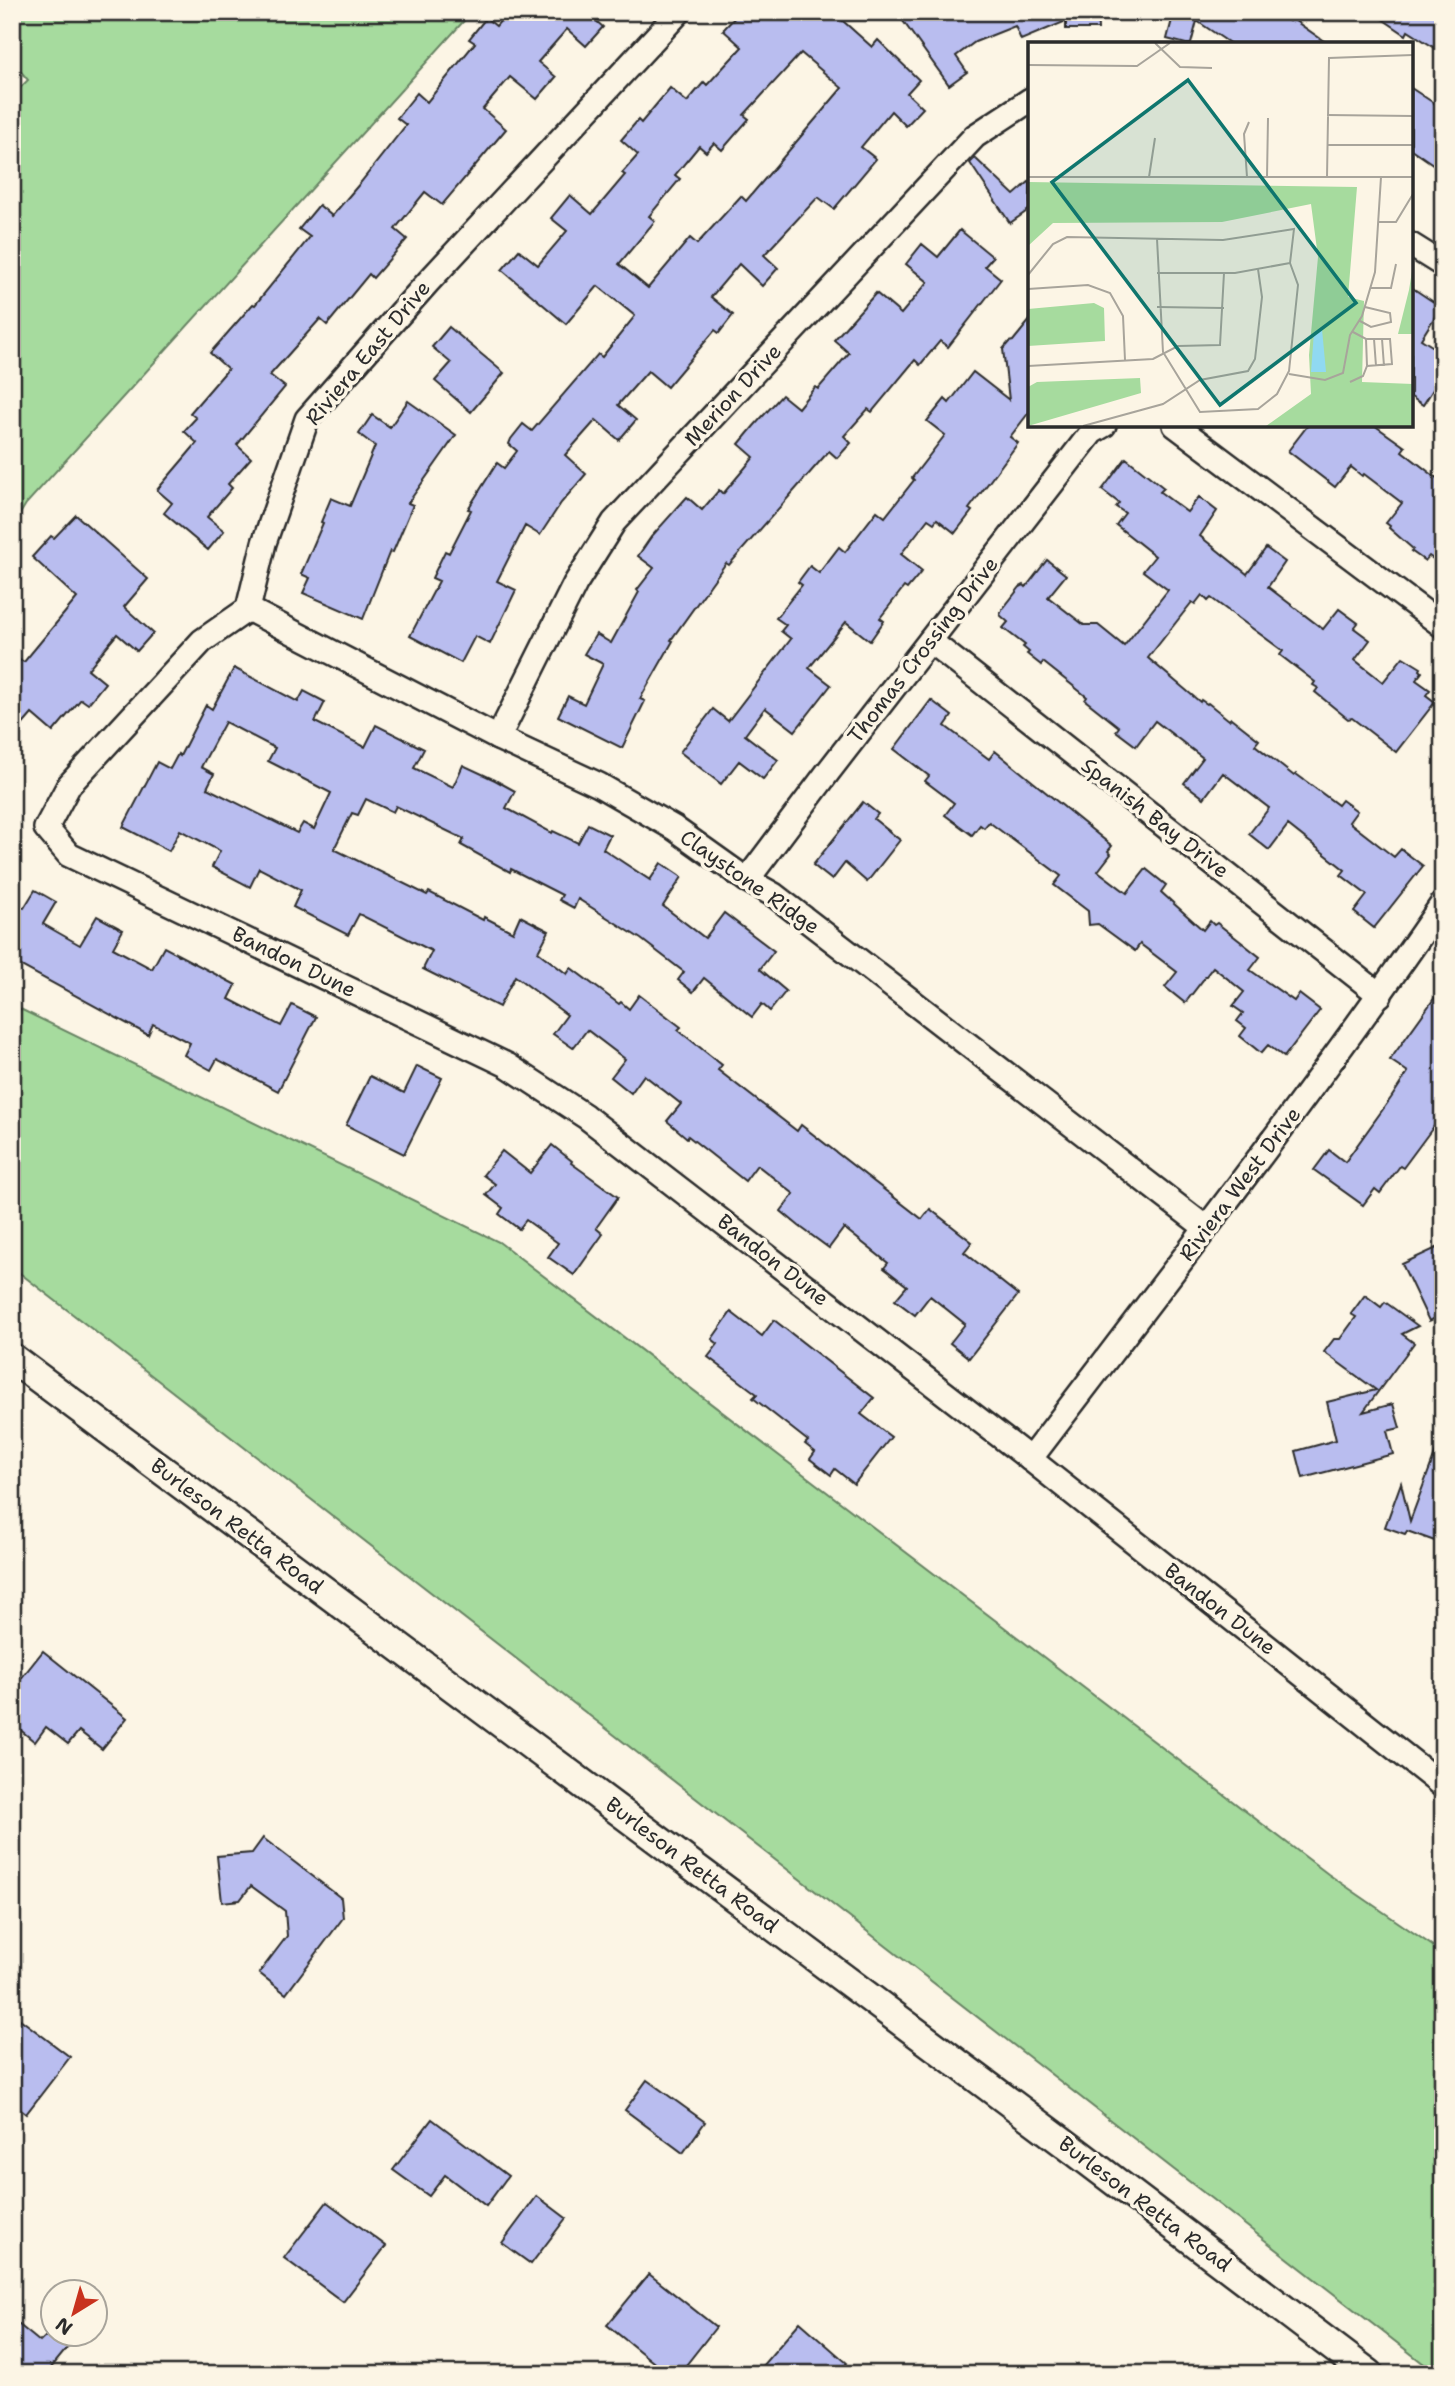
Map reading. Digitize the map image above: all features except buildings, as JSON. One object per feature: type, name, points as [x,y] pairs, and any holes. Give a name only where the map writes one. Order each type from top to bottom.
[{"type":"street","name":"Riviera East Drive","points":[[248,609],[264,542],[307,419],[428,282],[680,12]]},
{"type":"street","name":"Merion Drive","points":[[498,738],[575,584],[614,522],[975,136],[1028,101]]},
{"type":"street","points":[[1413,246],[1443,265]]},
{"type":"street","name":"Thomas Crossing Drive","points":[[747,880],[1092,432],[1101,427]]},
{"type":"street","points":[[1178,427],[1443,626]]},
{"type":"street","name":"Claystone Ridge","points":[[248,609],[498,738],[598,785],[674,828],[747,880],[774,895],[1206,1228]]},
{"type":"street","name":"Bandon Dune","points":[[248,609],[201,641],[69,785],[46,828],[69,855],[507,1065],[585,1116],[1030,1459],[1443,1786]]},
{"type":"street","name":"Spanish Bay Drive","points":[[930,641],[1380,995]]},
{"type":"street","name":"Riviera West Drive","points":[[1030,1459],[1277,1137],[1443,903]]},
{"type":"street","name":"Burleson Retta Road","points":[[12,1358],[989,2086],[1369,2374]]},
{"type":"green space","points":[[12,12],[472,12],[26,504],[12,527],[12,96],[28,80],[12,61]]},
{"type":"green space","points":[[12,1005],[499,1242],[1328,1874],[1443,1953],[1443,2374],[1437,2374],[12,1267]]}]
